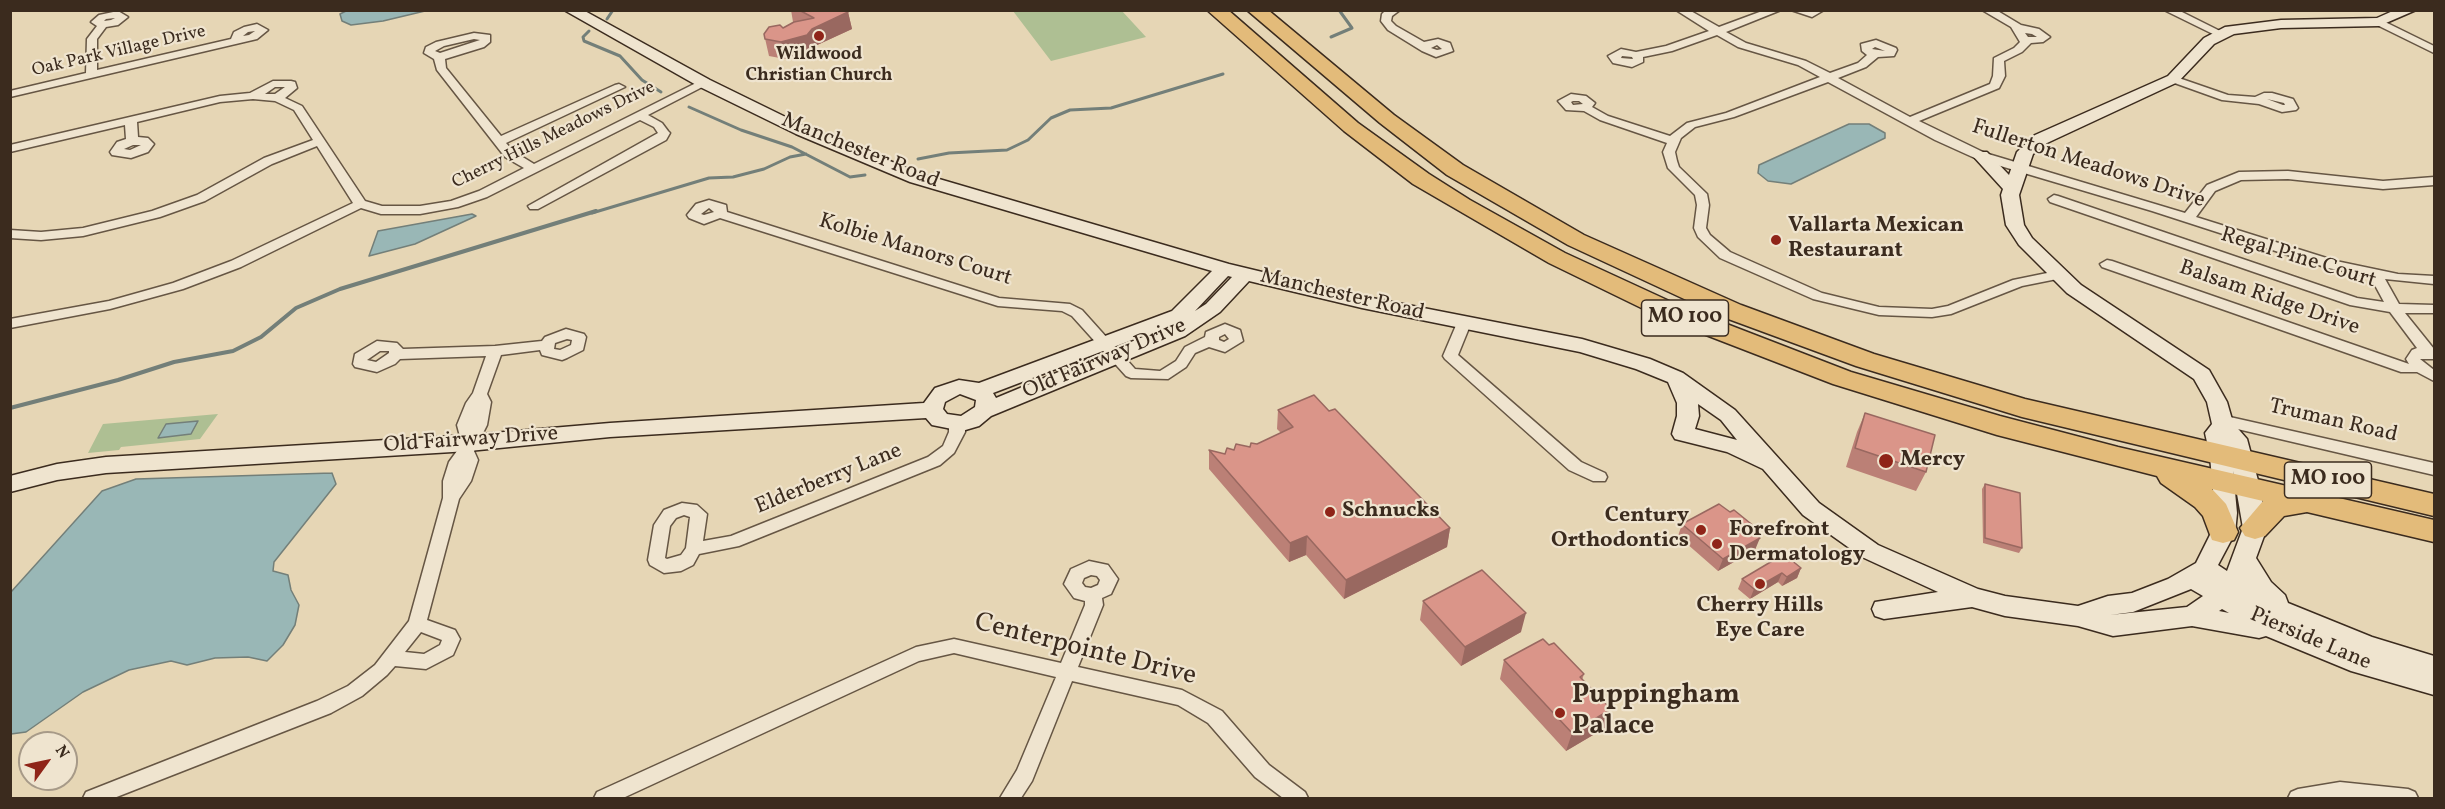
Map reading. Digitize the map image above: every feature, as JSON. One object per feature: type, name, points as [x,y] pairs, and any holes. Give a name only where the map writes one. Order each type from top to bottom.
[{"type":"highway","name":"MO 100","points":[[1216,10],[1321,102],[1383,152],[1498,226],[1566,263],[1661,307],[1732,337],[1842,378],[1997,425],[2148,464],[2227,454],[2307,501],[2434,531]]},
{"type":"highway","name":"MO 100","points":[[1256,10],[1386,119],[1455,170],[1533,217],[1613,258],[1732,311],[1865,360],[2022,408],[2169,444],[2227,454],[2434,505]]},
{"type":"highway","points":[[1842,378],[1937,399],[2181,460],[2227,454]]},
{"type":"highway","points":[[2148,464],[2177,479],[2205,499],[2216,512],[2223,531]]},
{"type":"highway","points":[[2255,528],[2274,508],[2283,504],[2307,501]]},
{"type":"street","name":"Manchester Road","points":[[571,10],[704,83],[833,145],[916,178],[1224,269],[1464,323],[1582,346],[1643,364],[1676,378],[1728,415],[1811,509],[1870,551],[1972,597],[2005,606],[2078,616],[2113,626],[2192,616],[2228,591]]},
{"type":"street","points":[[1395,10],[1387,14],[1386,21],[1392,28],[1425,47]]},
{"type":"street","name":"Fullerton Meadows Drive","points":[[1681,10],[1742,45],[1802,63],[1981,156],[2188,218],[2284,251],[2375,274],[2434,280]]},
{"type":"street","points":[[1636,56],[1668,49],[1776,10]]},
{"type":"street","points":[[1796,10],[1807,14],[1819,10]]},
{"type":"street","points":[[1988,10],[2017,28],[2036,31],[2045,37],[2039,40],[2025,40]]},
{"type":"street","points":[[2169,10],[2221,34]]},
{"type":"street","points":[[2228,591],[2255,528],[2227,454],[2211,388],[2202,375],[2099,308],[2057,275],[2025,242],[2015,225],[2011,210],[2011,187],[2025,152],[2041,139],[2173,80],[2209,41],[2221,34],[2253,26],[2379,22],[2409,10]]},
{"type":"street","points":[[2379,22],[2434,50]]},
{"type":"street","points":[[92,75],[92,39],[103,25]]},
{"type":"street","points":[[2017,28],[2025,40]]},
{"type":"street","points":[[1910,121],[1995,86],[2000,76],[1998,60],[2022,47],[2025,40]]},
{"type":"street","name":"Oak Park Village Drive","points":[[10,94],[236,41]]},
{"type":"street","points":[[1875,54],[1862,65],[1730,115],[1691,125],[1673,141],[1669,152],[1674,168],[1701,194],[1703,206],[1700,228],[1704,237],[1725,255],[1818,296],[1880,311],[1932,314],[1963,307],[2029,279],[2057,275]]},
{"type":"street","points":[[440,57],[441,68],[513,159],[534,169]]},
{"type":"street","points":[[2173,80],[2226,98],[2261,100]]},
{"type":"street","name":"Cherry Hills Meadows Drive","points":[[360,204],[392,211],[438,208],[477,196],[704,83]]},
{"type":"street","points":[[252,96],[273,84],[291,84],[291,88],[277,98]]},
{"type":"street","points":[[501,141],[619,87]]},
{"type":"street","points":[[10,149],[220,99],[252,96],[277,98],[298,108],[360,204],[236,264],[178,286],[110,305],[10,324]]},
{"type":"street","points":[[1586,108],[1604,118],[1673,141]]},
{"type":"street","points":[[534,206],[662,137],[664,133],[658,125],[639,115]]},
{"type":"street","points":[[131,120],[132,141]]},
{"type":"street","points":[[10,234],[40,236],[83,232],[156,214],[201,198],[268,161],[320,141]]},
{"type":"street","points":[[1981,156],[2011,187]]},
{"type":"street","points":[[2188,218],[2211,188],[2239,176],[2288,175],[2383,184],[2434,181]]},
{"type":"street","name":"Regal Pine Court","points":[[2054,199],[2292,282],[2355,302],[2394,308]]},
{"type":"street","name":"Kolbie Manors Court","points":[[720,214],[998,302],[1065,307],[1077,313],[1131,373],[1163,376],[1181,364],[1190,350],[1211,340]]},
{"type":"street","name":"Balsam Ridge Drive","points":[[2107,264],[2406,369],[2419,367]]},
{"type":"street","name":"Old Fairway Drive","points":[[1111,350],[1179,315],[1206,291],[1224,269]]},
{"type":"street","name":"Old Fairway Drive","points":[[957,424],[971,421],[981,401],[1111,350],[1190,326],[1213,308],[1245,274]]},
{"type":"street","name":"Regal Pine Court","points":[[2375,274],[2394,308],[2431,353]]},
{"type":"street","points":[[2394,308],[2434,309]]},
{"type":"street","points":[[1464,323],[1450,356],[1575,465],[1599,477]]},
{"type":"street","points":[[396,354],[495,351],[546,345]]},
{"type":"street","points":[[93,798],[332,704],[369,682],[392,658],[417,624],[451,498],[451,482],[457,462],[479,425],[484,402],[480,394],[495,351]]},
{"type":"street","name":"Regal Pine Court","points":[[2419,367],[2413,359],[2414,355],[2431,353]]},
{"type":"street","points":[[2419,367],[2434,376]]},
{"type":"street","points":[[1676,378],[1687,403],[1688,416],[1683,434],[1733,446],[1774,467]]},
{"type":"street","name":"Old Fairway Drive","points":[[10,484],[57,472],[106,465],[467,447],[610,430],[932,410],[936,399],[959,387],[981,401]]},
{"type":"street","points":[[932,410],[940,420],[957,424]]},
{"type":"street","name":"Elderberry Lane","points":[[694,549],[734,542],[924,466],[948,449],[957,432],[957,424]]},
{"type":"street","points":[[2198,573],[2223,531],[2226,513],[2227,454]]},
{"type":"street","name":"Truman Road","points":[[2227,454],[2434,469]]},
{"type":"street","points":[[2244,558],[2288,626]]},
{"type":"street","name":"Manchester Road","points":[[2078,616],[2108,606],[2133,602],[2198,573]]},
{"type":"street","name":"Pierside Lane","points":[[2198,573],[2288,626],[2360,664],[2434,684]]},
{"type":"street","points":[[1010,798],[1025,775],[1094,605],[1093,595]]},
{"type":"street","points":[[1884,609],[1972,597]]},
{"type":"street","points":[[2192,616],[2238,623],[2288,626]]},
{"type":"street","points":[[392,658],[426,662],[447,650],[451,639],[449,635],[417,624]]},
{"type":"street","name":"Pierside Lane","points":[[2288,626],[2434,666]]},
{"type":"street","name":"Centerpointe Drive","points":[[604,798],[916,654],[936,648],[970,648],[1182,698],[1215,717],[1262,771],[1298,798]]},
{"type":"street","points":[[2298,798],[2340,791],[2371,792],[2408,798]]},
{"type":"green space","points":[[1013,11],[1122,11],[1146,37],[1051,61]]},
{"type":"green space","points":[[218,414],[200,439],[121,447],[119,450],[88,453],[103,424]]},
{"type":"water","points":[[348,10],[425,11],[383,21],[351,25],[342,21],[340,14]]},
{"type":"water","points":[[1849,124],[1869,124],[1885,133],[1885,138],[1791,184],[1768,181],[1758,173],[1759,165]]},
{"type":"water","points":[[472,214],[476,216],[415,244],[369,256],[378,231]]},
{"type":"water","points":[[198,421],[191,434],[158,438],[166,424]]},
{"type":"water","points":[[332,473],[336,484],[274,562],[273,571],[288,575],[291,590],[299,605],[295,625],[283,645],[267,661],[248,657],[215,658],[187,665],[171,661],[129,670],[83,692],[27,731],[11,734],[11,592],[102,491],[136,479]]},
{"type":"building","points":[[799,10],[845,10],[848,12],[812,29],[807,35],[781,42],[765,39],[764,34],[769,27],[780,25],[783,28],[794,22],[814,18]]},
{"type":"building","name":"Schnucks","points":[[1314,395],[1329,411],[1335,409],[1450,528],[1346,580],[1307,536],[1290,543],[1209,450],[1225,454],[1227,448],[1234,450],[1236,444],[1250,447],[1251,443],[1257,444],[1293,427],[1278,410]]},
{"type":"building","points":[[1865,413],[1935,435],[1926,472],[1855,448]]},
{"type":"building","points":[[1985,484],[2020,493],[2022,548],[1985,538]]},
{"type":"building","points":[[1719,504],[1730,512],[1734,510],[1755,527],[1751,530],[1760,538],[1723,559],[1682,524]]},
{"type":"building","points":[[1784,554],[1801,568],[1787,577],[1782,573],[1754,589],[1742,579]]},
{"type":"building","points":[[1482,570],[1526,613],[1465,647],[1423,601]]},
{"type":"building","points":[[1543,639],[1549,645],[1554,643],[1584,674],[1580,677],[1611,709],[1572,733],[1504,660]]},
{"type":"waterway","points":[[607,19],[613,10]]},
{"type":"waterway","points":[[1331,37],[1352,28],[1339,10]]},
{"type":"waterway","points":[[589,31],[583,37],[584,41],[620,56],[642,80],[661,92]]},
{"type":"waterway","points":[[918,159],[949,153],[1007,150],[1028,140],[1051,118],[1070,110],[1111,108],[1223,74]]},
{"type":"waterway","points":[[689,107],[741,130],[792,147],[806,154]]},
{"type":"waterway","points":[[592,213],[709,178],[733,177],[764,169],[790,157],[806,154]]},
{"type":"waterway","points":[[806,154],[850,177],[865,175]]},
{"type":"waterway","points":[[10,408],[118,380],[174,362],[233,351],[261,337],[296,308],[340,289],[596,211]]},
{"type":"place","name":"Wildwood Christian Church","points":[[819,36]]},
{"type":"place","name":"Vallarta Mexican Restaurant","points":[[1776,240]]},
{"type":"place","name":"Mercy","points":[[1886,461]]},
{"type":"place","name":"Schnucks","points":[[1330,512]]},
{"type":"place","name":"Century Orthodontics","points":[[1701,530]]},
{"type":"place","name":"Forefront Dermatology","points":[[1717,544]]},
{"type":"place","name":"Cherry Hills Eye Care","points":[[1760,584]]},
{"type":"place","name":"Puppingham Palace","points":[[1560,713]]}]
